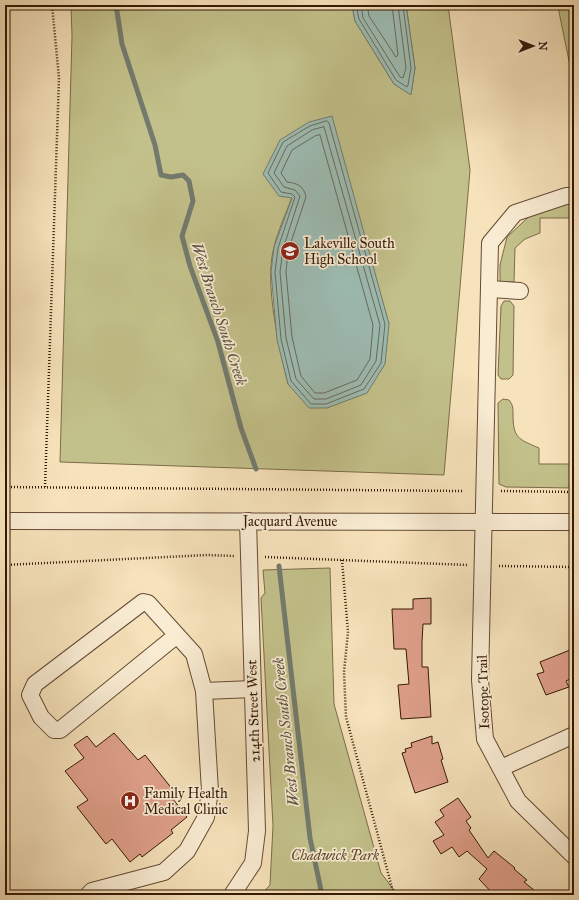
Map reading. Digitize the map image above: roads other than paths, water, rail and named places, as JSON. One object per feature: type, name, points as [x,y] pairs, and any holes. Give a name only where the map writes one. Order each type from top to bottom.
[{"type":"street","name":"Isotope Trail","points":[[574,196],[566,196],[515,213],[490,243],[480,680],[485,739],[518,801],[574,856]]},
{"type":"street","points":[[489,289],[520,291]]},
{"type":"street","name":"214th Street West","points":[[232,895],[253,863],[257,831],[248,520]]},
{"type":"street","name":"Jacquard Avenue","points":[[5,521],[483,520],[574,522]]},
{"type":"street","points":[[88,895],[92,891],[164,872],[187,851],[206,817],[210,791],[204,691],[194,654],[177,635],[148,603],[143,602],[35,684],[30,695],[41,717],[54,730],[60,730],[177,635]]},
{"type":"street","points":[[204,691],[253,689]]},
{"type":"street","points":[[501,768],[574,735]]},
{"type":"water","points":[[352,5],[406,5],[415,68],[411,95],[394,84],[355,21]]},
{"type":"water","points":[[332,116],[389,324],[385,364],[367,393],[327,408],[309,408],[288,384],[277,340],[271,272],[274,247],[292,198],[279,196],[263,174],[280,140],[309,122]]},
{"type":"waterway","name":"West Branch South Creek","points":[[116,5],[122,44],[155,145],[161,175],[171,177],[183,175],[189,181],[193,201],[182,236],[190,266],[218,342],[241,428],[256,469]]},
{"type":"waterway","name":"West Branch South Creek","points":[[279,566],[310,838],[322,895]]},
{"type":"place","name":"Lakeville South High School","points":[[290,251]]},
{"type":"place","name":"Family Health Medical Clinic","points":[[130,801]]},
{"type":"park label","name":"Chadwick Park","points":[[335,855]]}]
